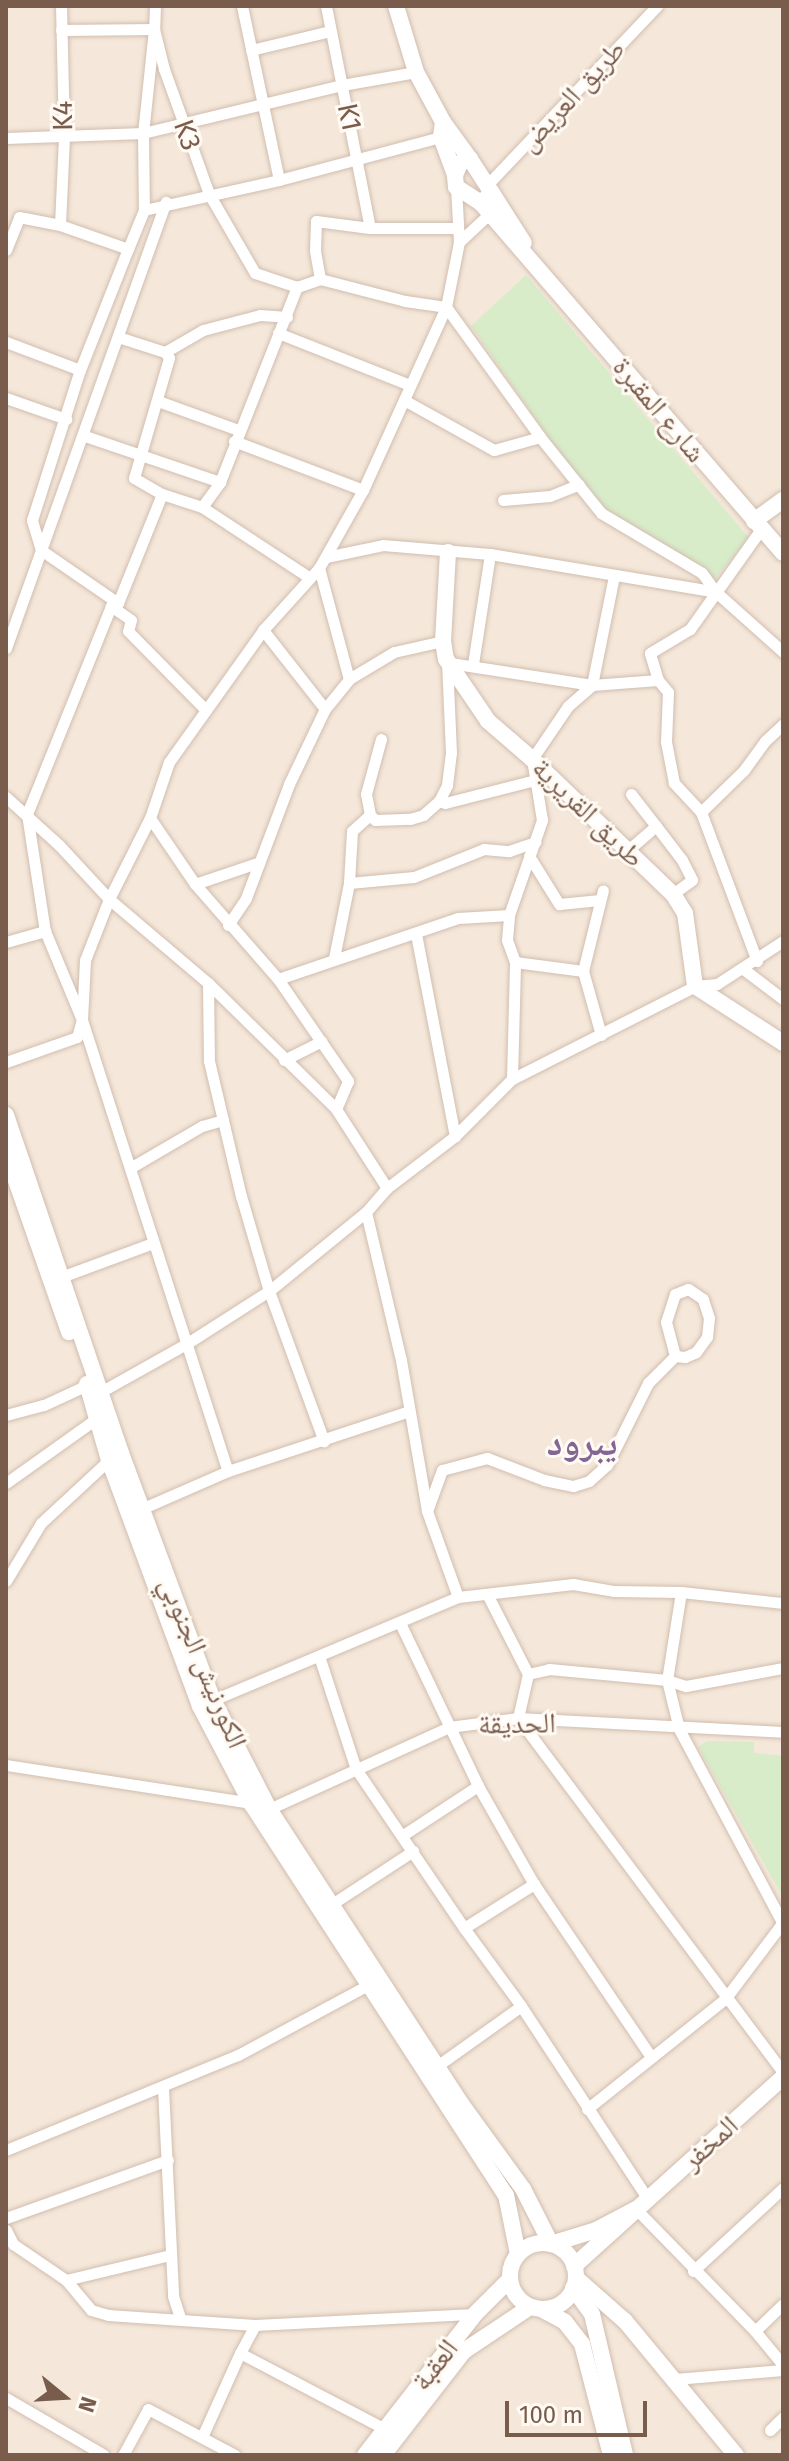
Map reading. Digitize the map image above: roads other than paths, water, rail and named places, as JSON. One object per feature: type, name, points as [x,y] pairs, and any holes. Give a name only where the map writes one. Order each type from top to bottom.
[{"type":"main road","points":[[396,6],[416,72],[442,129],[455,181],[487,199]]},
{"type":"main road","name":"شارع المقبرة","points":[[442,129],[470,159],[487,199],[537,266],[783,553]]},
{"type":"main road","points":[[455,181],[460,163],[470,159]]},
{"type":"main road","points":[[758,525],[783,500]]},
{"type":"main road","name":"طريق القريرية","points":[[448,552],[443,641],[448,661],[488,721],[673,894],[685,913],[695,986]]},
{"type":"main road","points":[[695,986],[783,1043]]},
{"type":"main road","name":"الكورنيش الجنوبي","points":[[6,1115],[61,1277],[109,1460],[200,1706],[251,1803],[506,2195],[518,2254]]},
{"type":"main road","name":"الكورنيش الجنوبي","points":[[6,1152],[10,1177],[213,1700],[269,1809],[437,2066],[523,2189],[551,2244]]},
{"type":"main road","name":"المخفر","points":[[642,2204],[783,2075]]},
{"type":"main road","points":[[551,2244],[596,2230],[642,2204]]},
{"type":"main road","points":[[536,2308],[558,2305],[574,2277],[642,2204]]},
{"type":"main road","points":[[611,2455],[582,2344],[565,2322],[518,2298],[510,2279],[511,2268],[518,2254],[540,2243],[563,2250],[590,2312],[625,2455]]},
{"type":"main road","points":[[574,2277],[625,2321],[736,2455]]},
{"type":"main road","name":"العقبة","points":[[365,2455],[475,2314],[510,2279]]},
{"type":"main road","points":[[536,2308],[577,2308],[625,2321]]},
{"type":"main road","name":"العقبة","points":[[383,2455],[464,2351],[536,2308]]},
{"type":"street","name":"K4","points":[[60,225],[64,137],[61,6]]},
{"type":"street","name":"K3","points":[[155,6],[154,29],[181,123],[209,194],[255,273],[297,287]]},
{"type":"street","points":[[242,6],[279,180]]},
{"type":"street","name":"K1","points":[[326,6],[370,228]]},
{"type":"street","name":"طريق العريض","points":[[459,242],[487,199],[657,6]]},
{"type":"street","points":[[61,30],[154,29],[143,133],[144,210],[80,370],[32,520],[41,550],[131,620],[128,631],[206,710]]},
{"type":"street","points":[[251,50],[330,31]]},
{"type":"street","points":[[6,138],[143,133],[342,85],[416,72]]},
{"type":"street","points":[[144,210],[166,202],[279,180],[442,129]]},
{"type":"street","points":[[6,1062],[77,1037],[82,1020],[85,960],[109,899],[150,818],[169,762],[263,630],[319,568],[363,490],[446,307],[459,242],[455,181]]},
{"type":"street","points":[[7,641],[85,436],[166,202]]},
{"type":"street","points":[[6,250],[19,217],[60,225],[128,249]]},
{"type":"street","points":[[320,279],[315,250],[316,221],[370,228],[456,228]]},
{"type":"street","points":[[202,507],[220,482],[297,287],[320,279],[405,301],[446,307],[540,437],[601,513],[702,573],[716,592],[783,652]]},
{"type":"street","points":[[165,352],[203,330],[260,315],[287,317]]},
{"type":"street","points":[[278,333],[410,385]]},
{"type":"street","points":[[118,337],[165,352],[169,358],[134,478],[162,494],[202,507],[310,578]]},
{"type":"street","points":[[6,342],[80,370]]},
{"type":"street","points":[[6,398],[66,419]]},
{"type":"street","points":[[404,400],[494,450],[540,437]]},
{"type":"street","points":[[158,401],[363,490]]},
{"type":"street","points":[[85,436],[220,482]]},
{"type":"street","points":[[503,500],[550,496],[579,484]]},
{"type":"street","points":[[162,494],[27,814],[45,931],[82,1020],[228,1471]]},
{"type":"street","points":[[757,961],[701,812],[674,783],[666,742],[668,692],[658,680],[650,653],[690,629],[758,525]]},
{"type":"street","points":[[326,557],[383,545],[490,554],[716,592]]},
{"type":"street","points":[[473,664],[490,554]]},
{"type":"street","points":[[319,568],[349,679]]},
{"type":"street","points":[[512,1079],[515,962],[507,940],[509,915],[542,820],[532,759],[568,706],[592,685],[614,576]]},
{"type":"street","points":[[263,630],[325,709]]},
{"type":"street","points":[[228,925],[246,898],[257,863],[325,709],[349,679],[394,652],[443,641]]},
{"type":"street","points":[[381,739],[366,794],[370,815],[375,820],[410,819],[423,815],[439,801],[447,785],[451,753],[448,661],[592,685],[658,680]]},
{"type":"street","points":[[701,812],[744,770],[765,741],[783,724]]},
{"type":"street","points":[[439,801],[445,803],[535,780]]},
{"type":"street","points":[[631,794],[692,880],[673,894]]},
{"type":"street","points":[[6,797],[27,814],[109,899],[208,983],[336,1109],[387,1188]]},
{"type":"street","points":[[334,958],[349,883],[352,831],[370,815]]},
{"type":"street","points":[[150,818],[195,884],[278,979],[348,1081],[336,1109]]},
{"type":"street","points":[[627,851],[656,826]]},
{"type":"street","points":[[349,883],[414,877],[484,849],[509,851],[535,842]]},
{"type":"street","points":[[529,856],[559,904],[601,895],[583,971],[601,1035]]},
{"type":"street","points":[[195,884],[257,863]]},
{"type":"street","points":[[278,979],[458,918],[509,915]]},
{"type":"street","points":[[6,942],[45,931]]},
{"type":"street","points":[[416,934],[455,1136]]},
{"type":"street","points":[[6,1415],[93,1391],[186,1344],[269,1291],[366,1212],[387,1188],[455,1136],[512,1079],[695,986],[717,984],[757,961],[783,941]]},
{"type":"street","points":[[515,962],[583,971]]},
{"type":"street","points":[[742,968],[783,999]]},
{"type":"street","points":[[208,983],[209,1061],[223,1120],[269,1291],[324,1441]]},
{"type":"street","points":[[284,1060],[322,1041]]},
{"type":"street","points":[[130,1168],[202,1126],[223,1120]]},
{"type":"street","points":[[366,1212],[401,1360],[427,1511],[458,1597]]},
{"type":"street","points":[[61,1277],[153,1243]]},
{"type":"street","points":[[688,1289],[703,1299],[709,1318],[707,1337],[696,1352],[685,1357],[675,1356],[666,1322],[675,1294],[688,1289]]},
{"type":"street","points":[[427,1511],[442,1470],[487,1458],[544,1480],[573,1486],[589,1481],[607,1465],[648,1383],[675,1356]]},
{"type":"street","points":[[141,1509],[228,1471],[409,1411]]},
{"type":"street","points":[[6,1483],[97,1418]]},
{"type":"street","points":[[6,1581],[41,1523],[109,1460]]},
{"type":"street","points":[[213,1700],[458,1597],[573,1584],[614,1591],[681,1592],[783,1603]]},
{"type":"street","points":[[587,2109],[725,1999],[783,1923],[679,1729],[667,1680],[681,1592]]},
{"type":"street","points":[[487,1594],[528,1674],[518,1718],[783,2075]]},
{"type":"street","points":[[400,1623],[478,1786],[534,1884],[651,2057]]},
{"type":"street","points":[[319,1656],[356,1769],[521,2006],[587,2109],[642,2204],[693,2271],[755,2331],[783,2367]]},
{"type":"street","points":[[528,1674],[549,1669],[667,1680],[686,1686],[783,1668]]},
{"type":"street","name":"الحديقة","points":[[269,1809],[449,1727],[518,1718],[679,1729],[783,1732]]},
{"type":"street","points":[[6,1765],[251,1803]]},
{"type":"street","points":[[403,1835],[478,1786]]},
{"type":"street","points":[[332,1904],[413,1851]]},
{"type":"street","points":[[464,1928],[534,1884]]},
{"type":"street","points":[[6,2150],[238,2055],[370,1984]]},
{"type":"street","points":[[437,2066],[521,2006]]},
{"type":"street","points":[[163,2088],[173,2296],[180,2318]]},
{"type":"street","points":[[6,2218],[168,2160]]},
{"type":"street","points":[[693,2271],[782,2192]]},
{"type":"street","points":[[6,2230],[13,2244],[66,2280],[91,2310],[108,2315],[255,2325],[475,2314]]},
{"type":"street","points":[[66,2280],[170,2255]]},
{"type":"street","points":[[755,2331],[783,2304]]},
{"type":"street","points":[[202,2437],[255,2325]]},
{"type":"street","points":[[240,2353],[385,2429]]},
{"type":"street","points":[[675,2379],[783,2367]]},
{"type":"street","points":[[6,2398],[104,2455]]},
{"type":"street","points":[[123,2455],[148,2409],[235,2455]]},
{"type":"street","points":[[770,2430],[783,2417]]},
{"type":"district","name":"يبرود","points":[[582,1444]]}]
